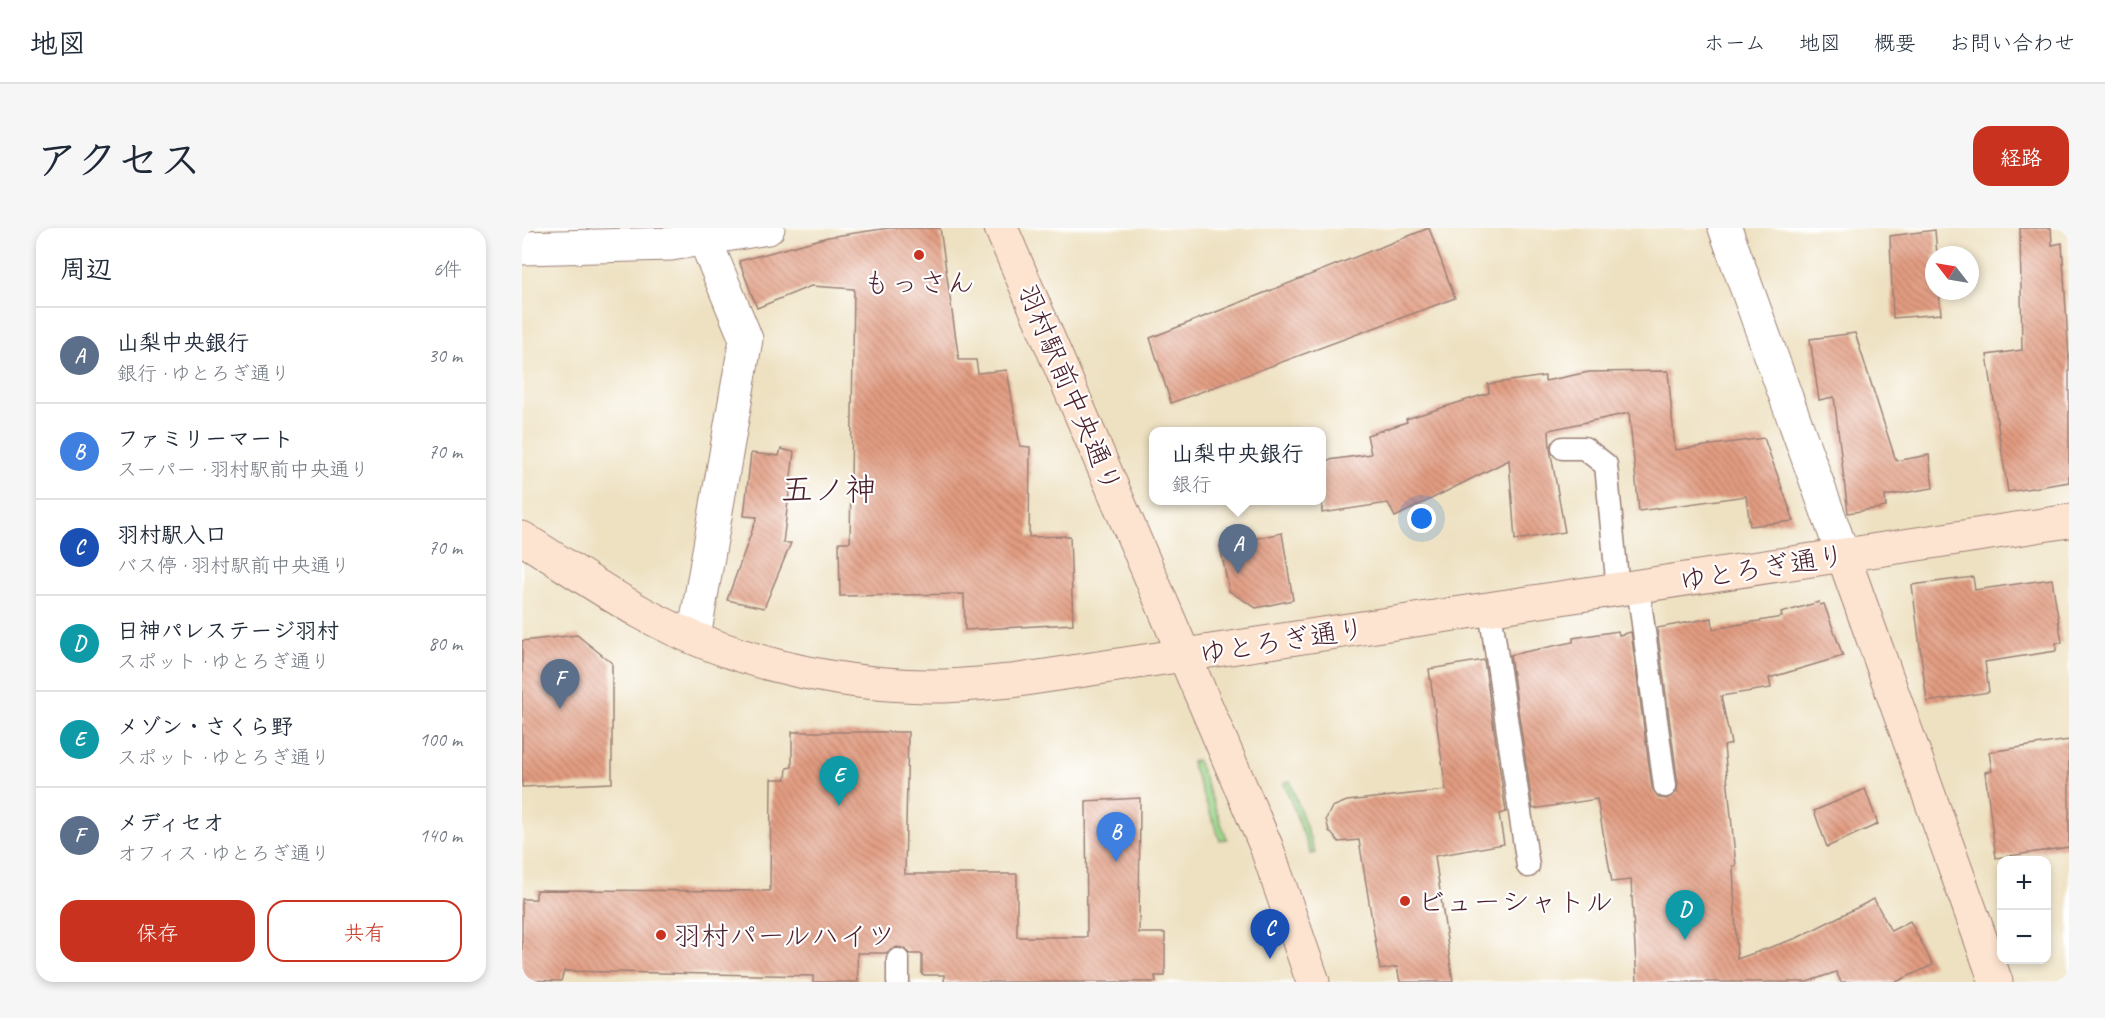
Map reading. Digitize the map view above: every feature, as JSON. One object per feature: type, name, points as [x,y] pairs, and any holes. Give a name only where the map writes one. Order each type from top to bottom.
[{"type":"street","points":[[522,248],[671,244],[703,234],[768,228]]},
{"type":"street","name":"羽村駅前中央通り","points":[[1001,228],[1271,857],[1313,982]]},
{"type":"street","points":[[1725,228],[1996,982]]},
{"type":"street","points":[[694,637],[746,339],[703,234]]},
{"type":"street","name":"ゆとろぎ通り","points":[[522,538],[642,613],[694,637],[787,669],[852,680],[927,686],[1012,681],[2069,521]]},
{"type":"lane","points":[[1563,448],[1584,448],[1606,465],[1665,786]]},
{"type":"lane","points":[[1490,610],[1528,866]]},
{"type":"green space","points":[[1197,760],[1227,839],[1220,840],[1191,762]]},
{"type":"green space","points":[[1290,781],[1315,853],[1311,854],[1284,783]]},
{"type":"building","points":[[889,228],[940,228],[959,360],[976,360],[978,373],[1007,370],[1020,446],[1030,447],[1029,537],[1070,536],[1073,624],[965,630],[964,594],[840,596],[839,542],[850,542],[854,289],[811,286],[757,308],[739,261],[828,237]]},
{"type":"building","points":[[1429,228],[1455,298],[1171,403],[1150,338]]},
{"type":"building","points":[[2020,228],[2051,228],[2052,245],[2062,243],[2069,360],[2069,482],[2008,492],[1987,355],[2022,350]]},
{"type":"building","points":[[1935,230],[1936,246],[1925,246],[1925,300],[1940,300],[1941,314],[1893,318],[1890,236]]},
{"type":"building","points":[[1855,333],[1896,461],[1929,455],[1933,488],[1885,496],[1886,507],[1848,513],[1834,397],[1819,400],[1810,339]]},
{"type":"building","points":[[1668,371],[1675,450],[1764,438],[1794,521],[1750,526],[1746,496],[1639,511],[1629,413],[1549,430],[1550,449],[1565,532],[1515,540],[1509,460],[1395,517],[1388,503],[1322,513],[1322,505],[1326,505],[1326,460],[1371,454],[1367,435],[1407,422],[1406,419],[1489,393],[1488,384],[1545,376],[1545,381],[1589,372]]},
{"type":"building","points":[[781,449],[794,452],[783,543],[791,543],[764,608],[727,600],[757,517],[744,516],[751,453],[779,456]]},
{"type":"building","points":[[1282,533],[1293,600],[1256,608],[1229,591],[1220,546]]},
{"type":"building","points":[[1973,577],[1975,590],[2052,579],[2062,643],[2056,643],[2056,651],[1985,662],[1989,692],[1927,702],[1912,585]]},
{"type":"building","points":[[1819,602],[1820,605],[1824,604],[1843,656],[1769,678],[1771,688],[1721,696],[1731,744],[1724,746],[1736,866],[1733,866],[1737,959],[1797,938],[1874,899],[1891,931],[1910,921],[1933,965],[1896,982],[1841,982],[1836,972],[1807,982],[1637,982],[1631,880],[1612,882],[1597,799],[1533,809],[1510,655],[1573,642],[1573,638],[1618,631],[1619,635],[1631,632],[1652,788],[1659,798],[1667,799],[1677,792],[1678,784],[1657,628],[1712,618],[1713,629],[1782,617],[1781,613]]},
{"type":"building","points":[[577,635],[612,663],[612,783],[522,787],[522,641]]},
{"type":"building","points":[[1484,660],[1506,812],[1499,814],[1504,844],[1435,856],[1453,982],[1400,982],[1397,967],[1380,970],[1359,840],[1339,842],[1329,831],[1326,819],[1332,807],[1347,801],[1446,790],[1429,669]]},
{"type":"building","points":[[792,732],[908,732],[905,874],[1017,874],[1017,937],[1087,937],[1086,801],[1140,798],[1139,933],[1165,933],[1165,976],[1155,976],[1156,982],[944,982],[944,975],[922,975],[922,954],[910,954],[905,949],[897,947],[886,953],[857,953],[858,982],[813,982],[813,976],[564,971],[561,981],[522,980],[522,899],[536,899],[536,890],[770,891],[771,779],[786,779],[787,768],[792,767]]},
{"type":"building","points":[[2069,740],[2069,847],[1997,856],[1996,858],[1985,772],[1992,771],[1989,752]]},
{"type":"building","points":[[1865,789],[1878,824],[1827,847],[1814,811]]},
{"type":"place","name":"もっさん","points":[[919,255]]},
{"type":"place","name":"山梨中央銀行","points":[[1238,574]]},
{"type":"place","name":"メディセオ","points":[[560,709]]},
{"type":"place","name":"メゾン・さくら野","points":[[839,806]]},
{"type":"place","name":"ファミリーマート","points":[[1116,862]]},
{"type":"place","name":"ビューシャトル","points":[[1405,901]]},
{"type":"place","name":"羽村パールハイツ","points":[[661,935]]},
{"type":"place","name":"日神パレステージ羽村","points":[[1685,940]]},
{"type":"place","name":"羽村駅入口","points":[[1270,959]]},
{"type":"district","name":"五ノ神","points":[[829,489]]}]
